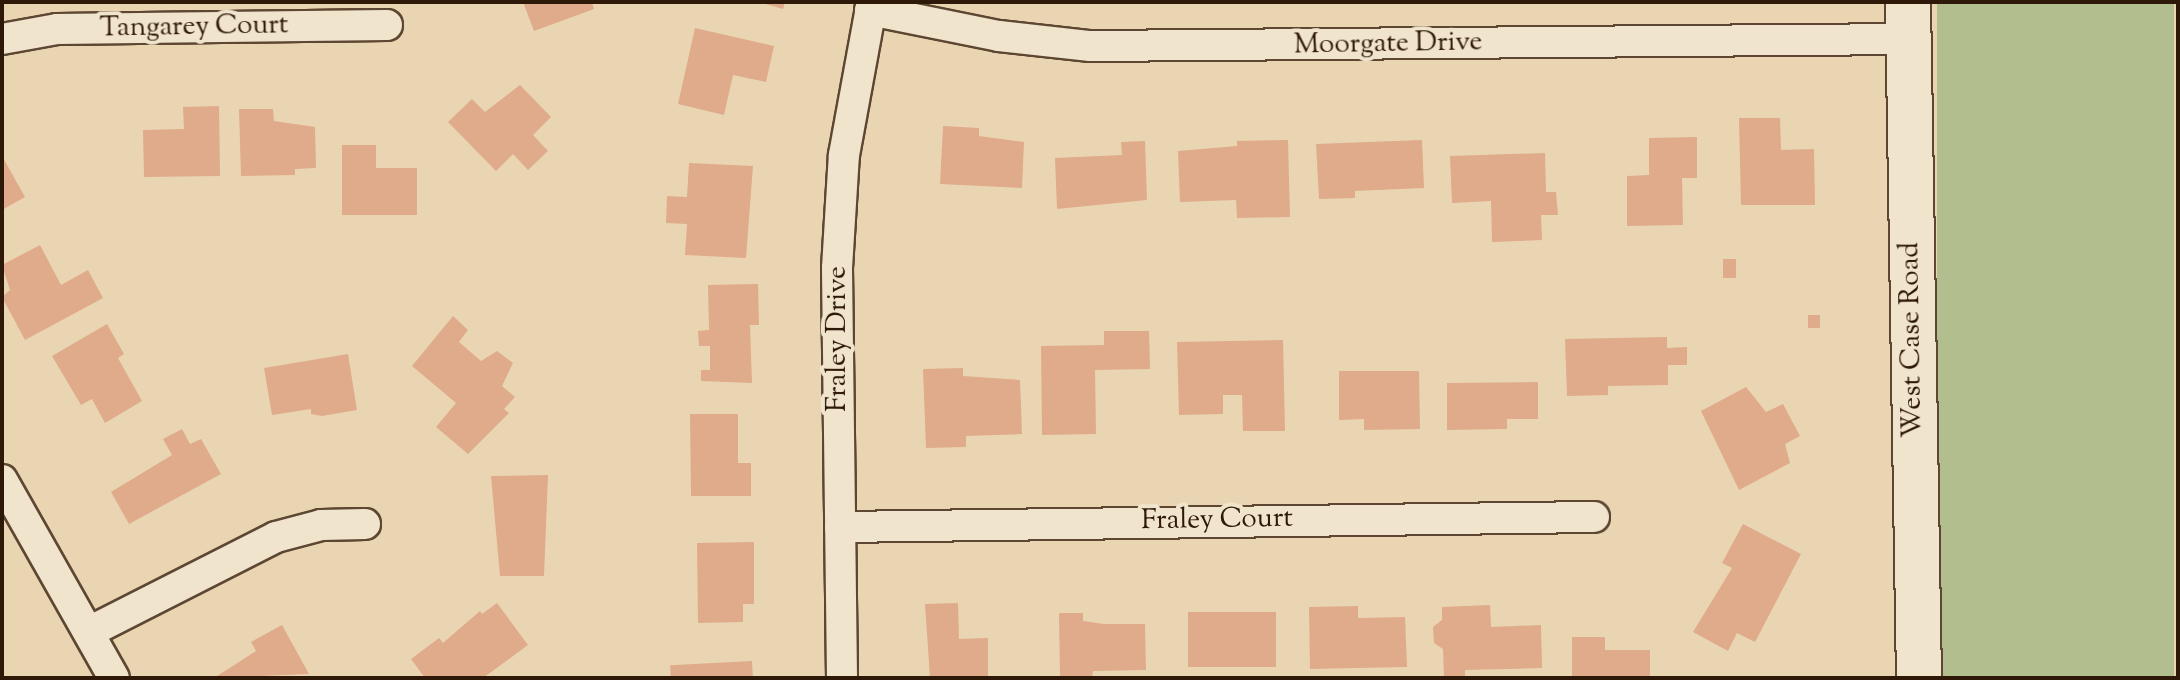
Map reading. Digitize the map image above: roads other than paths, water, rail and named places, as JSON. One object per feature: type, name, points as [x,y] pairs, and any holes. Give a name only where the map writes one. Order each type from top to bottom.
[{"type":"main road","name":"West Case Road","points":[[1908,20],[1919,678]]},
{"type":"street","name":"Moorgate Drive","points":[[871,6],[999,36],[1090,46],[1908,20]]},
{"type":"street","name":"Fraley Drive","points":[[842,678],[837,268],[844,155],[871,6]]},
{"type":"street","name":"Tangarey Court","points":[[2,39],[57,29],[387,25]]},
{"type":"street","points":[[2,480],[114,678]]},
{"type":"street","name":"Fraley Court","points":[[840,527],[1594,517]]},
{"type":"street","points":[[89,632],[276,537],[321,525],[365,524]]}]
